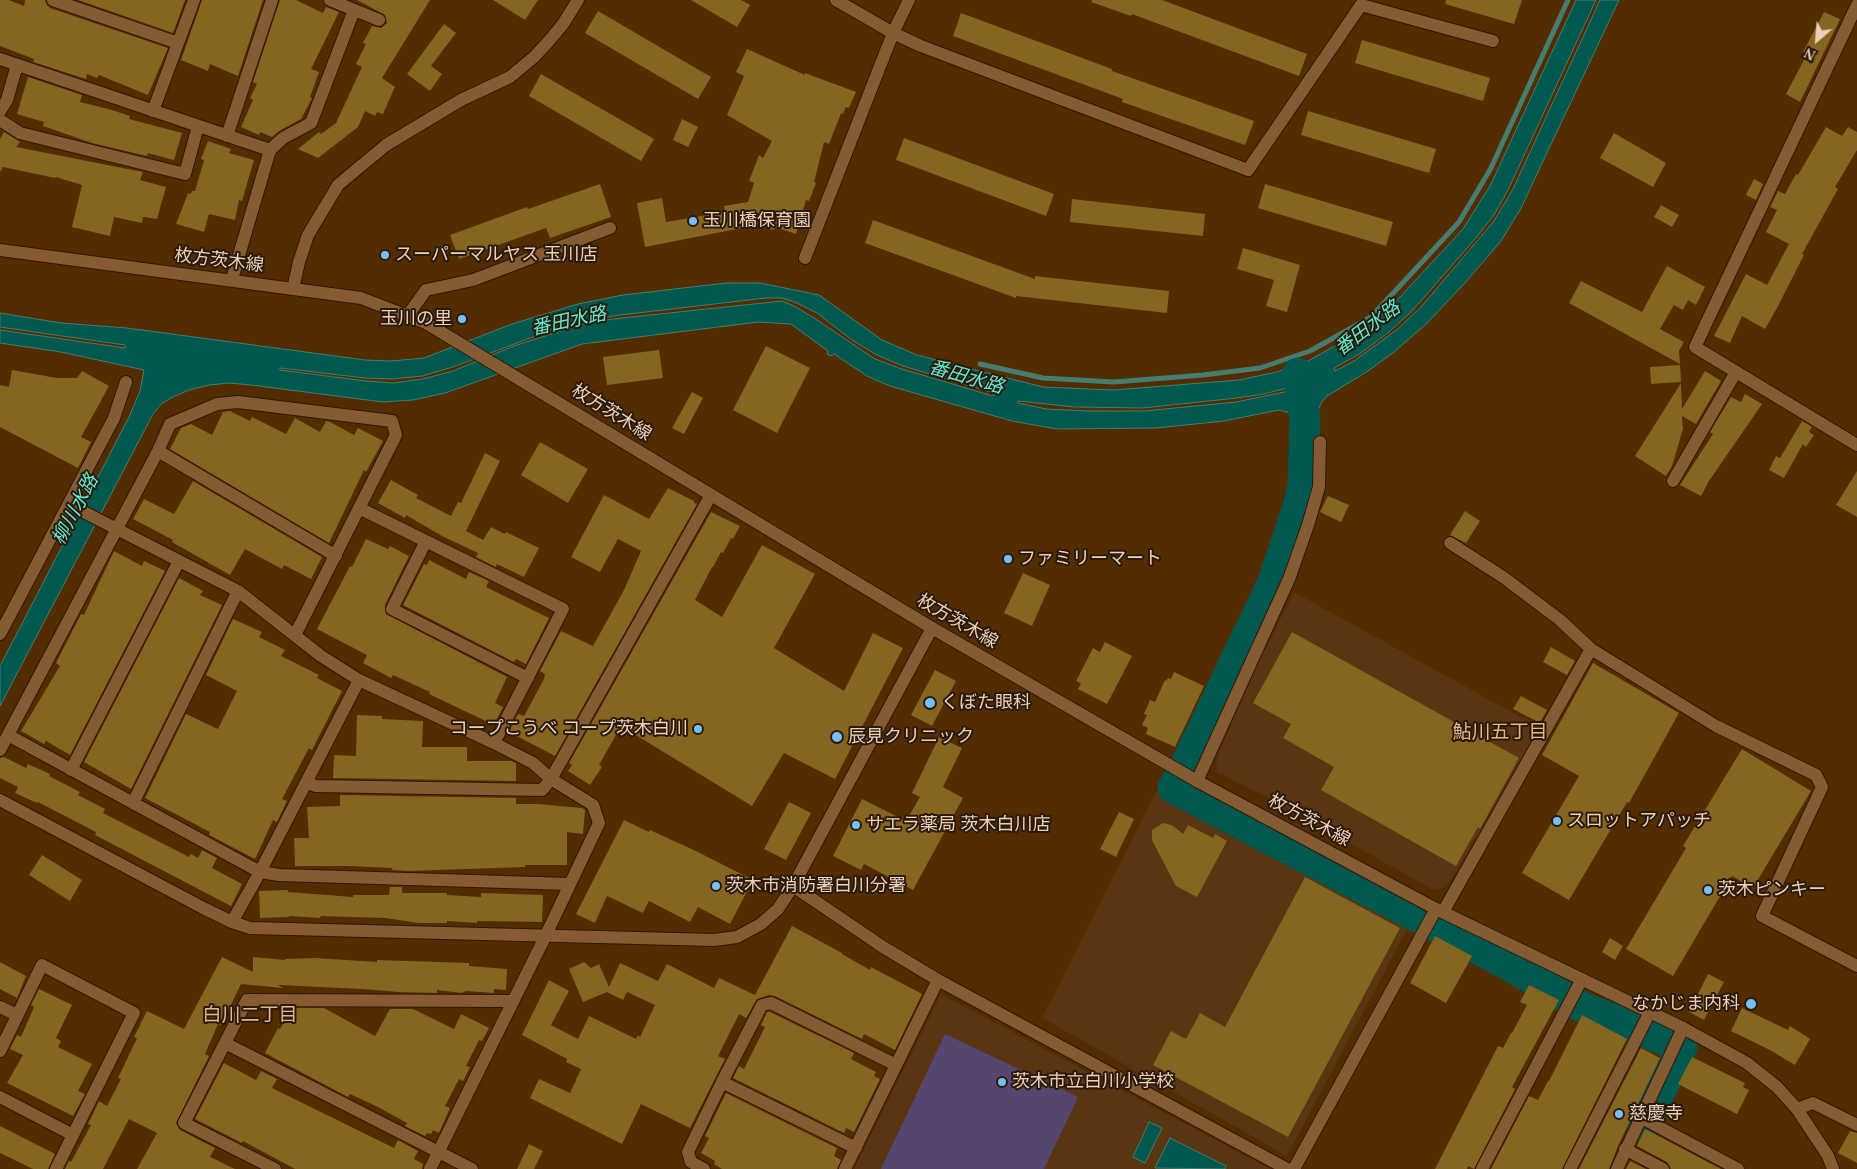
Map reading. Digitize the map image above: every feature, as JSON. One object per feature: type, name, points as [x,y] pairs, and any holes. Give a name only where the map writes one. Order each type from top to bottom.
[{"type":"street","points":[[53,0],[178,43]]},
{"type":"street","points":[[153,110],[194,0]]},
{"type":"street","points":[[227,136],[272,0]]},
{"type":"street","points":[[330,0],[379,20]]},
{"type":"street","points":[[293,289],[298,262],[308,235],[338,185],[386,145],[461,100],[510,77],[534,57],[548,42],[563,24],[578,0]]},
{"type":"street","points":[[836,0],[893,33],[957,60],[1248,170],[1361,4],[1493,41]]},
{"type":"street","points":[[805,258],[893,33],[909,0]]},
{"type":"street","points":[[1857,5],[1695,347],[1857,445]]},
{"type":"street","points":[[232,279],[270,150],[283,138],[311,122],[354,10]]},
{"type":"street","points":[[0,59],[270,150]]},
{"type":"street","points":[[0,111],[7,100],[17,64]]},
{"type":"street","points":[[0,120],[20,132],[185,174],[198,126]]},
{"type":"street","points":[[408,315],[426,290],[473,280],[610,228]]},
{"type":"street","name":"枚方茨木線","points":[[0,250],[182,275],[232,279],[362,298],[426,323],[710,496],[932,628],[1194,779],[1439,910],[1683,1028],[1747,1063],[1777,1087],[1797,1109],[1828,1156],[1832,1169]]},
{"type":"street","points":[[1673,481],[1736,372]]},
{"type":"street","points":[[0,634],[75,507],[114,418],[126,382]]},
{"type":"street","points":[[0,750],[112,526],[158,451],[170,424],[217,404],[238,402],[392,421],[396,435],[295,635]]},
{"type":"street","points":[[1194,779],[1282,595],[1299,552],[1319,488],[1320,442]]},
{"type":"street","points":[[158,451],[336,556]]},
{"type":"street","points":[[306,783],[316,786],[542,790],[551,779],[710,496]]},
{"type":"street","points":[[75,507],[238,591],[322,656],[360,680],[533,763],[551,779],[593,805],[599,823],[546,935],[430,1169]]},
{"type":"street","points":[[359,508],[563,609],[494,743]]},
{"type":"street","points":[[426,541],[392,609],[528,678]]},
{"type":"street","points":[[1450,543],[1503,577],[1560,620],[1591,649],[1716,726],[1816,775],[1822,786],[1762,916],[1857,966]]},
{"type":"street","points":[[71,770],[179,561]]},
{"type":"street","points":[[133,803],[238,591]]},
{"type":"street","points":[[0,800],[206,910],[250,928],[714,940],[737,937],[761,924],[778,909],[932,628]]},
{"type":"street","points":[[792,886],[883,947],[938,980],[1295,1168],[1439,910],[1591,649]]},
{"type":"street","points":[[232,922],[360,680]]},
{"type":"street","points":[[8,735],[260,872],[279,875],[570,884]]},
{"type":"street","points":[[0,1051],[42,965],[134,1013],[56,1169]]},
{"type":"street","points":[[1482,1169],[1582,979]]},
{"type":"street","points":[[845,1169],[938,980]]},
{"type":"street","points":[[275,1169],[184,1123],[247,1000],[513,1001]]},
{"type":"street","points":[[704,1169],[691,1162],[688,1152],[762,1005],[771,1003],[896,1065]]},
{"type":"street","points":[[0,1006],[18,1016]]},
{"type":"street","points":[[1570,1169],[1650,1012]]},
{"type":"street","points":[[1616,1169],[1629,1151],[1644,1120],[1683,1028]]},
{"type":"street","points":[[225,1043],[472,1169]]},
{"type":"street","points":[[722,1082],[856,1148]]},
{"type":"street","points":[[0,1097],[73,1135]]},
{"type":"street","points":[[1797,1109],[1812,1103],[1857,1125]]},
{"type":"street","points":[[1644,1120],[1738,1169]]},
{"type":"street","points":[[1629,1151],[1662,1169]]},
{"type":"shaded area","points":[[1294,592],[1539,727],[1527,756],[1446,887],[1433,890],[1279,803],[1217,772],[1216,760],[1251,676]]},
{"type":"shaded area","points":[[1156,791],[1410,924],[1287,1156],[1042,1018]]},
{"type":"shaded area","name":"茨木市立白川小学校","points":[[941,994],[1270,1169],[854,1169]]},
{"type":"shaded area","points":[[945,1034],[1078,1097],[1044,1169],[881,1169]]},
{"type":"water","name":"番田水路","points":[[1576,0],[1596,0],[1508,190],[1494,215],[1413,310],[1389,332],[1361,353],[1334,368],[1335,371],[1354,361],[1399,328],[1421,307],[1494,221],[1513,189],[1600,0],[1619,0],[1520,210],[1501,241],[1427,323],[1394,352],[1368,371],[1327,396],[1321,403],[1318,411],[1300,409],[1291,413],[1279,410],[1224,421],[1156,428],[1057,429],[1012,421],[890,386],[867,376],[834,354],[831,356],[827,354],[828,351],[791,324],[758,322],[582,344],[445,393],[413,400],[383,402],[229,383],[189,390],[161,404],[153,414],[0,706],[0,666],[129,417],[140,391],[144,370],[61,352],[0,343],[0,330],[125,348],[125,345],[0,327],[0,313],[61,323],[127,328],[365,360],[391,361],[424,358],[512,324],[578,304],[623,295],[726,283],[760,283],[819,295],[882,340],[917,355],[1043,387],[1114,390],[1239,380],[1277,372],[1306,362],[1349,338],[1376,320],[1463,229],[1491,184]],"holes":[[[766,298],[782,298],[817,313],[852,340],[877,355],[903,366],[994,393],[993,396],[875,359],[814,318],[782,301],[613,319],[583,324],[514,346],[453,371],[423,379],[393,383],[280,370],[280,368],[365,378],[392,379],[422,376],[453,367],[549,331],[580,322],[620,315]],[[1287,388],[1289,391],[1236,402],[1144,411],[1046,409],[1018,403],[1018,401],[1075,407],[1143,408],[1237,398]]]},
{"type":"water","points":[[1149,1122],[1162,1128],[1145,1163],[1133,1157]]},
{"type":"water","points":[[1170,1138],[1226,1166],[1225,1169],[1155,1168]]},
{"type":"building","points":[[0,0],[9,0],[24,6],[25,0],[45,0],[50,8],[168,48],[148,95],[99,75],[97,78],[87,74],[86,79],[33,62],[34,59],[0,46]]},
{"type":"building","points":[[78,0],[185,0],[173,33]]},
{"type":"building","points":[[202,0],[263,0],[238,76],[210,64],[208,71],[181,60]]},
{"type":"building","points":[[280,0],[296,0],[323,13],[326,7],[339,12],[311,69],[319,72],[310,97],[312,98],[301,119],[272,137],[260,132],[259,135],[241,127],[253,100],[250,98],[257,84],[253,82]]},
{"type":"building","points":[[357,0],[430,0],[382,78],[395,87],[383,114],[377,112],[375,116],[365,111],[358,127],[318,158],[298,149],[319,132],[321,134],[336,123],[362,67],[356,64],[366,44],[363,43],[372,26],[381,28],[387,23],[385,15]]},
{"type":"building","points":[[493,0],[538,0],[525,20]]},
{"type":"building","points":[[691,0],[741,0],[750,5],[737,27]]},
{"type":"building","points":[[1092,0],[1162,0],[1307,54],[1299,76],[1132,14],[1131,16],[1091,2]]},
{"type":"building","points":[[1446,0],[1522,0],[1514,24],[1445,4]]},
{"type":"building","points":[[598,11],[711,77],[698,99],[585,33]]},
{"type":"building","points":[[1824,12],[1840,19],[1800,102],[1786,94],[1807,54],[1803,52]]},
{"type":"building","points":[[961,13],[1112,69],[1112,71],[1254,121],[1245,145],[1122,102],[1123,99],[953,36]]},
{"type":"building","points":[[444,24],[456,33],[431,66],[442,74],[430,91],[407,74]]},
{"type":"building","points":[[1362,40],[1490,78],[1483,101],[1355,63]]},
{"type":"building","points":[[747,49],[805,75],[805,73],[856,92],[849,108],[846,107],[843,114],[841,113],[829,144],[824,142],[814,182],[816,183],[809,201],[806,200],[796,234],[775,227],[774,230],[757,225],[645,247],[637,203],[662,198],[666,222],[725,212],[724,206],[748,202],[754,183],[749,181],[759,155],[763,158],[772,141],[727,115],[744,76],[736,72]]},
{"type":"building","points":[[541,74],[654,139],[641,161],[529,96]]},
{"type":"building","points":[[28,77],[82,95],[80,102],[130,116],[129,119],[182,133],[174,160],[148,153],[147,156],[92,143],[43,126],[44,122],[17,114]]},
{"type":"building","points":[[1308,111],[1436,149],[1429,173],[1301,135]]},
{"type":"building","points":[[682,119],[698,127],[688,147],[673,140]]},
{"type":"building","points":[[1826,127],[1842,136],[1848,127],[1857,132],[1857,150],[1835,187],[1838,189],[1802,254],[1804,255],[1777,308],[1765,329],[1742,316],[1730,343],[1714,336],[1746,274],[1767,285],[1789,244],[1766,232],[1777,210],[1770,207],[1778,191],[1785,194]]},
{"type":"building","points":[[4,132],[20,142],[16,147],[143,172],[140,180],[166,187],[157,219],[143,217],[142,223],[114,217],[110,236],[72,227],[82,185],[56,177],[3,167],[0,172],[0,139]]},
{"type":"building","points":[[1614,133],[1666,163],[1653,187],[1600,158]]},
{"type":"building","points":[[904,138],[1054,194],[1046,216],[896,160]]},
{"type":"building","points":[[208,141],[231,149],[229,153],[254,160],[242,201],[239,200],[235,220],[209,214],[204,232],[176,224],[188,193],[191,194],[192,191],[195,191],[204,160],[201,159]]},
{"type":"building","points":[[1754,179],[1763,184],[1756,200],[1746,195]]},
{"type":"building","points":[[600,184],[611,217],[550,238],[546,228],[459,259],[450,235],[527,207],[528,209]]},
{"type":"building","points":[[1265,184],[1393,222],[1386,246],[1258,208]]},
{"type":"building","points":[[1072,199],[1205,214],[1203,236],[1070,222]]},
{"type":"building","points":[[1661,205],[1679,215],[1672,227],[1654,217]]},
{"type":"building","points":[[873,220],[1035,279],[1035,276],[1169,291],[1167,313],[1016,296],[1016,298],[865,243]]},
{"type":"building","points":[[1243,248],[1300,265],[1287,312],[1266,306],[1274,280],[1237,269]]},
{"type":"building","points":[[1667,266],[1705,287],[1696,305],[1688,300],[1683,310],[1674,305],[1660,329],[1684,342],[1679,351],[1680,364],[1569,303],[1581,281],[1642,312]]},
{"type":"building","points":[[766,346],[810,368],[777,433],[733,410]]},
{"type":"building","points":[[659,350],[663,378],[607,385],[603,357]]},
{"type":"building","points":[[1680,365],[1681,382],[1651,384],[1650,367]]},
{"type":"building","points":[[12,370],[57,378],[77,378],[82,371],[109,386],[81,437],[91,442],[78,468],[0,427],[0,385],[9,387]]},
{"type":"building","points":[[1705,371],[1721,381],[1696,424],[1682,416],[1683,429],[1672,466],[1666,476],[1635,456],[1681,383],[1682,409]]},
{"type":"building","points":[[692,392],[703,398],[684,434],[672,428]]},
{"type":"building","points":[[1745,394],[1762,404],[1709,481],[1701,496],[1680,485],[1713,434],[1710,432],[1731,397],[1741,402]]},
{"type":"building","points":[[230,411],[250,421],[252,417],[286,434],[295,418],[320,432],[326,421],[354,435],[358,428],[383,441],[366,472],[364,470],[329,543],[170,449],[181,428],[191,424],[212,435],[223,412]]},
{"type":"building","points":[[1802,421],[1812,427],[1809,432],[1814,435],[1806,447],[1803,444],[1784,478],[1769,470],[1776,456],[1780,458]]},
{"type":"building","points":[[540,442],[588,469],[568,503],[521,475]]},
{"type":"building","points":[[485,453],[500,461],[466,531],[483,540],[491,527],[539,548],[524,577],[497,564],[496,567],[476,557],[478,553],[442,536],[406,515],[405,518],[378,503],[391,480],[418,495],[416,498],[451,516],[458,502],[461,503]]},
{"type":"building","points":[[1857,471],[1857,517],[1836,505]]},
{"type":"building","points":[[193,481],[322,557],[311,579],[284,565],[282,569],[245,549],[230,575],[172,542],[173,540],[133,519],[144,499],[174,514]]},
{"type":"building","points":[[668,488],[697,504],[555,756],[509,732],[518,714],[524,716],[544,679],[545,674],[540,671],[561,631],[593,646],[624,590],[641,551],[618,539],[600,572],[571,557],[604,495],[649,519]]},
{"type":"building","points":[[1328,496],[1349,505],[1341,522],[1320,512]]},
{"type":"building","points":[[1465,511],[1480,521],[1466,543],[1450,535]]},
{"type":"building","points":[[711,512],[740,526],[723,553],[721,552],[695,600],[722,617],[762,545],[815,574],[774,648],[844,691],[873,633],[903,648],[835,779],[784,753],[752,806],[621,726],[599,765],[602,767],[590,785],[568,771],[572,765],[569,763]]},
{"type":"building","points":[[366,539],[388,549],[390,546],[409,556],[385,605],[386,614],[507,677],[495,703],[503,707],[494,725],[429,694],[430,692],[393,675],[391,678],[363,663],[367,655],[317,629]]},
{"type":"building","points":[[114,551],[142,566],[144,561],[165,571],[70,755],[46,741],[44,744],[21,731],[60,666],[56,663],[81,614],[84,615]]},
{"type":"building","points":[[429,560],[466,579],[469,572],[489,581],[486,587],[549,618],[526,664],[516,659],[514,662],[403,605],[424,564],[427,565]]},
{"type":"building","points":[[1023,573],[1050,585],[1032,626],[1004,613]]},
{"type":"building","points":[[179,578],[203,591],[200,595],[222,605],[131,789],[84,762]]},
{"type":"building","points":[[233,619],[262,632],[259,637],[285,650],[281,656],[319,675],[317,678],[342,691],[312,750],[309,748],[282,799],[287,801],[277,822],[273,820],[255,859],[209,835],[210,832],[145,798],[186,714],[218,729],[237,691],[206,675]]},
{"type":"building","points":[[1292,632],[1519,758],[1480,829],[1478,827],[1456,866],[1321,790],[1334,767],[1283,738],[1291,724],[1253,703]]},
{"type":"building","points":[[1105,642],[1132,656],[1107,704],[1078,689],[1081,683],[1076,681],[1093,648],[1100,652]]},
{"type":"building","points":[[1551,647],[1575,661],[1567,675],[1543,662]]},
{"type":"building","points":[[1593,663],[1679,713],[1629,803],[1627,802],[1569,900],[1522,873],[1579,776],[1542,755]]},
{"type":"building","points":[[935,670],[956,681],[932,726],[911,715]]},
{"type":"building","points":[[1174,672],[1204,686],[1175,747],[1146,734],[1148,728],[1142,725],[1147,715],[1144,714],[1150,700],[1155,702],[1165,680],[1171,679]]},
{"type":"building","points":[[1521,696],[1547,710],[1540,723],[1513,709]]},
{"type":"building","points":[[357,715],[382,716],[382,719],[423,721],[422,747],[467,747],[467,761],[511,761],[516,763],[516,781],[333,778],[334,755],[356,756]]},
{"type":"building","points":[[939,737],[962,748],[943,787],[963,798],[913,890],[864,864],[861,870],[833,856],[862,799],[906,821],[920,797],[912,793]]},
{"type":"building","points":[[1742,749],[1811,791],[1753,888],[1732,876],[1673,976],[1626,949],[1686,848],[1683,846]]},
{"type":"building","points":[[4,757],[26,768],[28,764],[50,774],[49,776],[80,792],[78,795],[105,809],[103,813],[189,857],[191,854],[198,858],[202,850],[217,858],[212,868],[242,884],[231,906],[95,835],[96,832],[38,802],[15,793],[18,787],[0,778],[0,758]]},
{"type":"building","points":[[340,795],[516,798],[516,804],[582,808],[585,810],[583,834],[567,832],[567,865],[525,865],[525,867],[408,871],[392,870],[392,868],[349,866],[295,866],[294,838],[309,838],[307,807],[340,806]]},
{"type":"building","points":[[789,802],[811,813],[786,860],[764,849]]},
{"type":"building","points":[[1119,812],[1134,819],[1116,857],[1100,849]]},
{"type":"building","points":[[624,820],[696,851],[753,880],[730,924],[698,907],[690,922],[649,901],[643,913],[607,896],[595,923],[576,914]]},
{"type":"building","points":[[1163,823],[1172,825],[1183,834],[1188,825],[1213,838],[1215,834],[1227,841],[1197,897],[1176,886],[1152,840],[1152,830]]},
{"type":"building","points":[[42,855],[82,880],[70,901],[29,875]]},
{"type":"building","points":[[1305,877],[1400,928],[1288,1137],[1153,1065],[1171,1031],[1186,1039],[1200,1013],[1225,1027]]},
{"type":"building","points":[[390,887],[402,887],[402,893],[447,893],[447,895],[481,897],[481,893],[543,895],[542,922],[477,921],[477,923],[447,921],[447,923],[418,923],[386,918],[321,916],[320,918],[289,916],[260,918],[259,891],[288,890],[288,892],[353,897],[353,895],[389,895]]},
{"type":"building","points":[[792,926],[870,970],[871,967],[922,994],[895,1050],[864,1034],[862,1039],[775,996],[769,995],[757,999],[746,1018],[739,1014],[718,1056],[725,1059],[690,1128],[641,1104],[622,1144],[530,1098],[539,1079],[570,1093],[581,1069],[566,1062],[567,1059],[522,1035],[549,980],[569,991],[551,1025],[578,1039],[589,1016],[636,1039],[638,1035],[640,1037],[655,1005],[627,992],[623,1000],[607,992],[583,1002],[569,969],[584,962],[591,968],[599,964],[609,987],[620,963],[658,981],[667,964],[714,988],[719,978],[755,995]]},
{"type":"building","points":[[1435,936],[1472,956],[1446,1003],[1410,983]]},
{"type":"building","points":[[1610,938],[1623,946],[1615,960],[1602,952]]},
{"type":"building","points":[[222,957],[253,972],[253,957],[285,960],[315,958],[377,962],[377,960],[469,963],[469,966],[507,969],[506,990],[494,989],[494,993],[466,991],[462,993],[437,990],[437,993],[278,985],[283,988],[241,984],[221,1025],[218,1024],[205,1054],[209,1056],[176,1123],[180,1130],[215,1148],[210,1157],[235,1169],[137,1169],[157,1133],[129,1119],[103,1169],[65,1169],[69,1161],[71,1162],[91,1125],[88,1124],[99,1101],[107,1106],[121,1079],[118,1078],[137,1038],[134,1037],[147,1011],[184,1029]]},
{"type":"building","points":[[0,962],[26,976],[17,998],[0,989]]},
{"type":"building","points":[[1708,974],[1724,982],[1704,1020],[1689,1012]]},
{"type":"building","points":[[1529,985],[1559,1000],[1512,1087],[1515,1089],[1474,1169],[1468,1166],[1467,1169],[1435,1169],[1498,1046],[1503,1048],[1527,1005],[1520,1002]]},
{"type":"building","points":[[39,989],[72,1005],[56,1038],[61,1041],[58,1047],[92,1064],[78,1091],[85,1094],[73,1116],[7,1083],[23,1055],[10,1049],[17,1035],[21,1037],[34,1007],[31,1005]]},
{"type":"building","points":[[292,1008],[324,1008],[375,1036],[390,1009],[413,1009],[454,1029],[461,1014],[489,1028],[482,1041],[479,1040],[466,1066],[470,1067],[463,1081],[459,1079],[445,1106],[450,1108],[439,1133],[433,1130],[431,1134],[427,1133],[425,1136],[405,1126],[407,1123],[378,1107],[350,1094],[348,1097],[265,1053],[278,1028],[280,1029]]},
{"type":"building","points":[[1742,1008],[1788,1030],[1790,1026],[1810,1039],[1795,1065],[1770,1050],[1731,1031]]},
{"type":"building","points":[[767,1012],[854,1053],[851,1059],[876,1072],[874,1076],[880,1079],[854,1132],[846,1128],[844,1133],[733,1078],[739,1066],[744,1069],[765,1027],[761,1025]]},
{"type":"building","points":[[1582,1015],[1627,1039],[1562,1169],[1491,1169],[1529,1096],[1538,1100]]},
{"type":"building","points":[[1641,1048],[1660,1058],[1609,1169],[1579,1169]]},
{"type":"building","points":[[1692,1057],[1745,1083],[1743,1087],[1749,1090],[1737,1114],[1678,1084]]},
{"type":"building","points":[[224,1063],[256,1080],[261,1071],[277,1079],[272,1088],[394,1148],[398,1140],[418,1151],[414,1159],[423,1164],[422,1169],[295,1169],[243,1141],[242,1143],[195,1119]]},
{"type":"building","points":[[726,1093],[837,1148],[834,1156],[841,1160],[837,1169],[722,1169],[714,1164],[715,1161],[701,1153],[709,1138],[705,1136]]},
{"type":"building","points":[[0,1126],[55,1154],[48,1169],[33,1169],[0,1153]]},
{"type":"building","points":[[1645,1129],[1721,1169],[1671,1169],[1667,1162],[1637,1146]]},
{"type":"building","points":[[1850,1131],[1857,1133],[1857,1163],[1838,1153]]},
{"type":"building","points":[[529,1144],[543,1151],[534,1169],[517,1169]]},
{"type":"building","points":[[1630,1161],[1646,1169],[1626,1169]]},
{"type":"waterway","name":"番田水路","points":[[980,364],[1043,378],[1114,382],[1203,375],[1260,368],[1310,351],[1371,317],[1459,222],[1491,168],[1568,0]]},
{"type":"waterway","points":[[1298,373],[1305,418],[1303,487],[1298,507],[1273,582],[1173,788],[1503,962],[1582,1007],[1682,1047],[1643,1127]]},
{"type":"place","name":"玉川橋保育園","points":[[693,221]]},
{"type":"place","name":"スーパーマルヤス 玉川店","points":[[385,255]]},
{"type":"place","name":"玉川の里","points":[[462,319]]},
{"type":"place","name":"ファミリーマート","points":[[1008,559]]},
{"type":"place","name":"くぼた眼科","points":[[930,703]]},
{"type":"place","name":"コープこうべ コープ茨木白川","points":[[698,729]]},
{"type":"place","name":"辰見クリニック","points":[[837,737]]},
{"type":"place","name":"スロットアパッチ","points":[[1557,821]]},
{"type":"place","name":"サエラ薬局 茨木白川店","points":[[856,825]]},
{"type":"place","name":"茨木市消防署白川分署","points":[[716,886]]},
{"type":"place","name":"茨木ピンキー","points":[[1708,890]]},
{"type":"place","name":"なかじま内科","points":[[1751,1004]]},
{"type":"place","name":"茨木市立白川小学校","points":[[1002,1082]]},
{"type":"place","name":"慈慶寺","points":[[1619,1114]]},
{"type":"district","name":"鮎川五丁目","points":[[1500,733]]},
{"type":"district","name":"白川二丁目","points":[[250,1016]]},
{"type":"water label","name":"柳川水路","points":[[76,510]]}]
